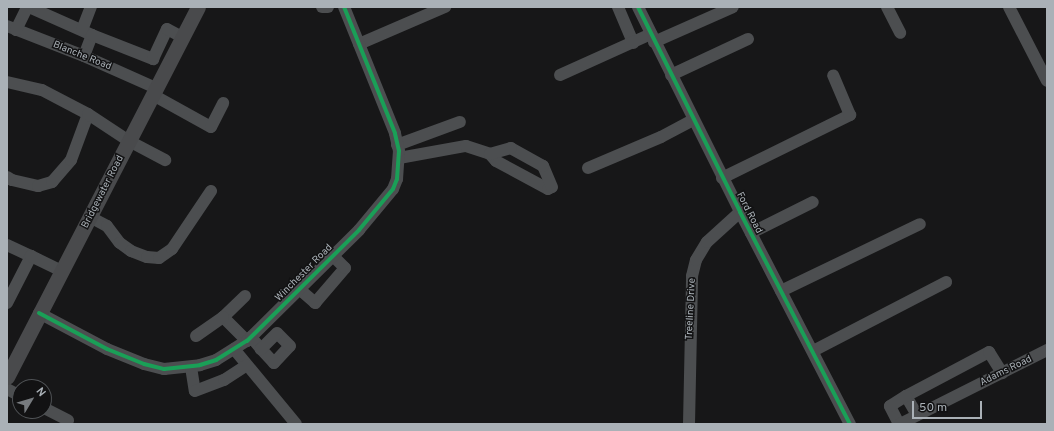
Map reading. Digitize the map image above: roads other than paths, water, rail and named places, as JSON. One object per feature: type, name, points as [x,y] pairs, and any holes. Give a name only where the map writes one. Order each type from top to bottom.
[{"type":"main road","name":"Bridgewater Road","points":[[7,377],[198,7]]},
{"type":"street","points":[[84,56],[91,7]]},
{"type":"street","points":[[322,7],[328,7]]},
{"type":"street","name":"Winchester Road","points":[[39,313],[107,349],[144,364],[164,369],[190,367],[216,360],[249,339],[298,288],[373,216],[388,198],[397,179],[399,158],[397,145],[344,7]]},
{"type":"street","points":[[359,44],[445,7]]},
{"type":"street","points":[[618,7],[633,43]]},
{"type":"street","name":"Ford Road","points":[[638,7],[722,178],[850,424]]},
{"type":"street","points":[[560,75],[633,43],[653,38],[733,7]]},
{"type":"street","points":[[887,7],[900,33]]},
{"type":"street","points":[[12,28],[25,8],[153,59],[167,29],[182,37]]},
{"type":"street","points":[[1013,8],[1043,66],[1047,81]]},
{"type":"street","name":"Blanche Road","points":[[12,28],[84,56],[154,92],[211,127],[223,103]]},
{"type":"street","points":[[671,75],[748,39]]},
{"type":"street","points":[[722,178],[850,115],[833,74]]},
{"type":"street","points":[[7,82],[42,90],[88,114],[129,141],[165,160]]},
{"type":"street","points":[[7,177],[12,180],[38,186],[52,182],[72,160],[88,114]]},
{"type":"street","points":[[588,168],[661,137],[693,120]]},
{"type":"street","points":[[397,145],[460,122]]},
{"type":"street","points":[[399,158],[466,146],[490,154],[496,161],[548,189],[552,187],[543,166],[511,148],[490,154]]},
{"type":"street","points":[[90,217],[107,226],[120,243],[131,251],[158,258],[168,253],[176,244],[211,191]]},
{"type":"street","points":[[751,233],[813,202]]},
{"type":"street","name":"Treeline Drive","points":[[689,424],[692,276],[696,260],[707,242],[740,212]]},
{"type":"street","points":[[781,291],[920,224]]},
{"type":"street","points":[[7,245],[62,271]]},
{"type":"street","points":[[298,288],[315,303],[345,268],[332,255]]},
{"type":"street","points":[[7,303],[31,256]]},
{"type":"street","points":[[813,351],[946,282]]},
{"type":"street","points":[[196,336],[223,317],[245,296]]},
{"type":"street","points":[[223,317],[261,349]]},
{"type":"street","points":[[234,349],[296,424]]},
{"type":"street","name":"Adams Road","points":[[900,424],[1047,350]]},
{"type":"street","points":[[900,424],[890,406],[989,352],[1002,372]]},
{"type":"street","points":[[190,367],[195,391],[224,380],[247,365]]},
{"type":"street","points":[[906,396],[917,415]]},
{"type":"street","points":[[52,412],[68,420]]}]
